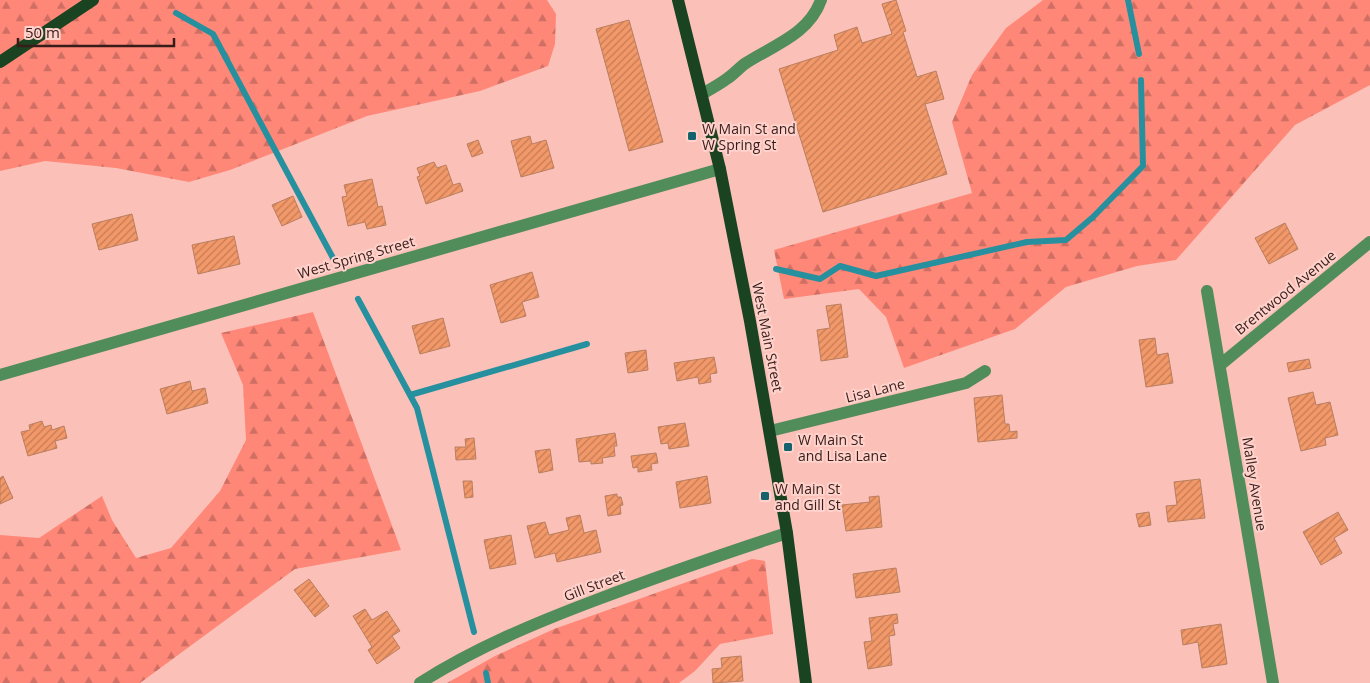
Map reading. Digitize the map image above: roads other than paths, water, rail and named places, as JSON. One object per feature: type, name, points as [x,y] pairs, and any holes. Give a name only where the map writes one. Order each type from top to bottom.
[{"type":"main road","points":[[0,62],[93,0]]},
{"type":"main road","name":"West Main Street","points":[[678,0],[720,169],[770,431],[787,533],[806,683]]},
{"type":"street","points":[[702,94],[730,77],[745,63],[771,49],[806,25],[818,9],[821,0]]},
{"type":"street","name":"West Spring Street","points":[[0,375],[720,169]]},
{"type":"street","name":"Brentwood Avenue","points":[[1220,365],[1370,242]]},
{"type":"street","name":"Malley Avenue","points":[[1207,291],[1273,683]]},
{"type":"street","name":"Lisa Lane","points":[[770,431],[966,383],[985,371]]},
{"type":"street","name":"Gill Street","points":[[420,683],[476,651],[541,621],[677,570],[787,533]]},
{"type":"waterway","points":[[1128,0],[1139,54]]},
{"type":"waterway","points":[[176,13],[213,34],[333,258]]},
{"type":"waterway","points":[[776,269],[820,279],[840,266],[876,276],[1027,242],[1066,240],[1093,217],[1143,166],[1141,80]]},
{"type":"waterway","points":[[358,299],[417,408],[474,632]]},
{"type":"waterway","points":[[410,395],[587,344]]},
{"type":"waterway","points":[[486,673],[488,683]]},
{"type":"place","name":"W Main St and W Spring St","points":[[692,136]]},
{"type":"place","name":"W Main St and Lisa Lane","points":[[788,447]]},
{"type":"place","name":"W Main St and Gill St","points":[[765,496]]}]
